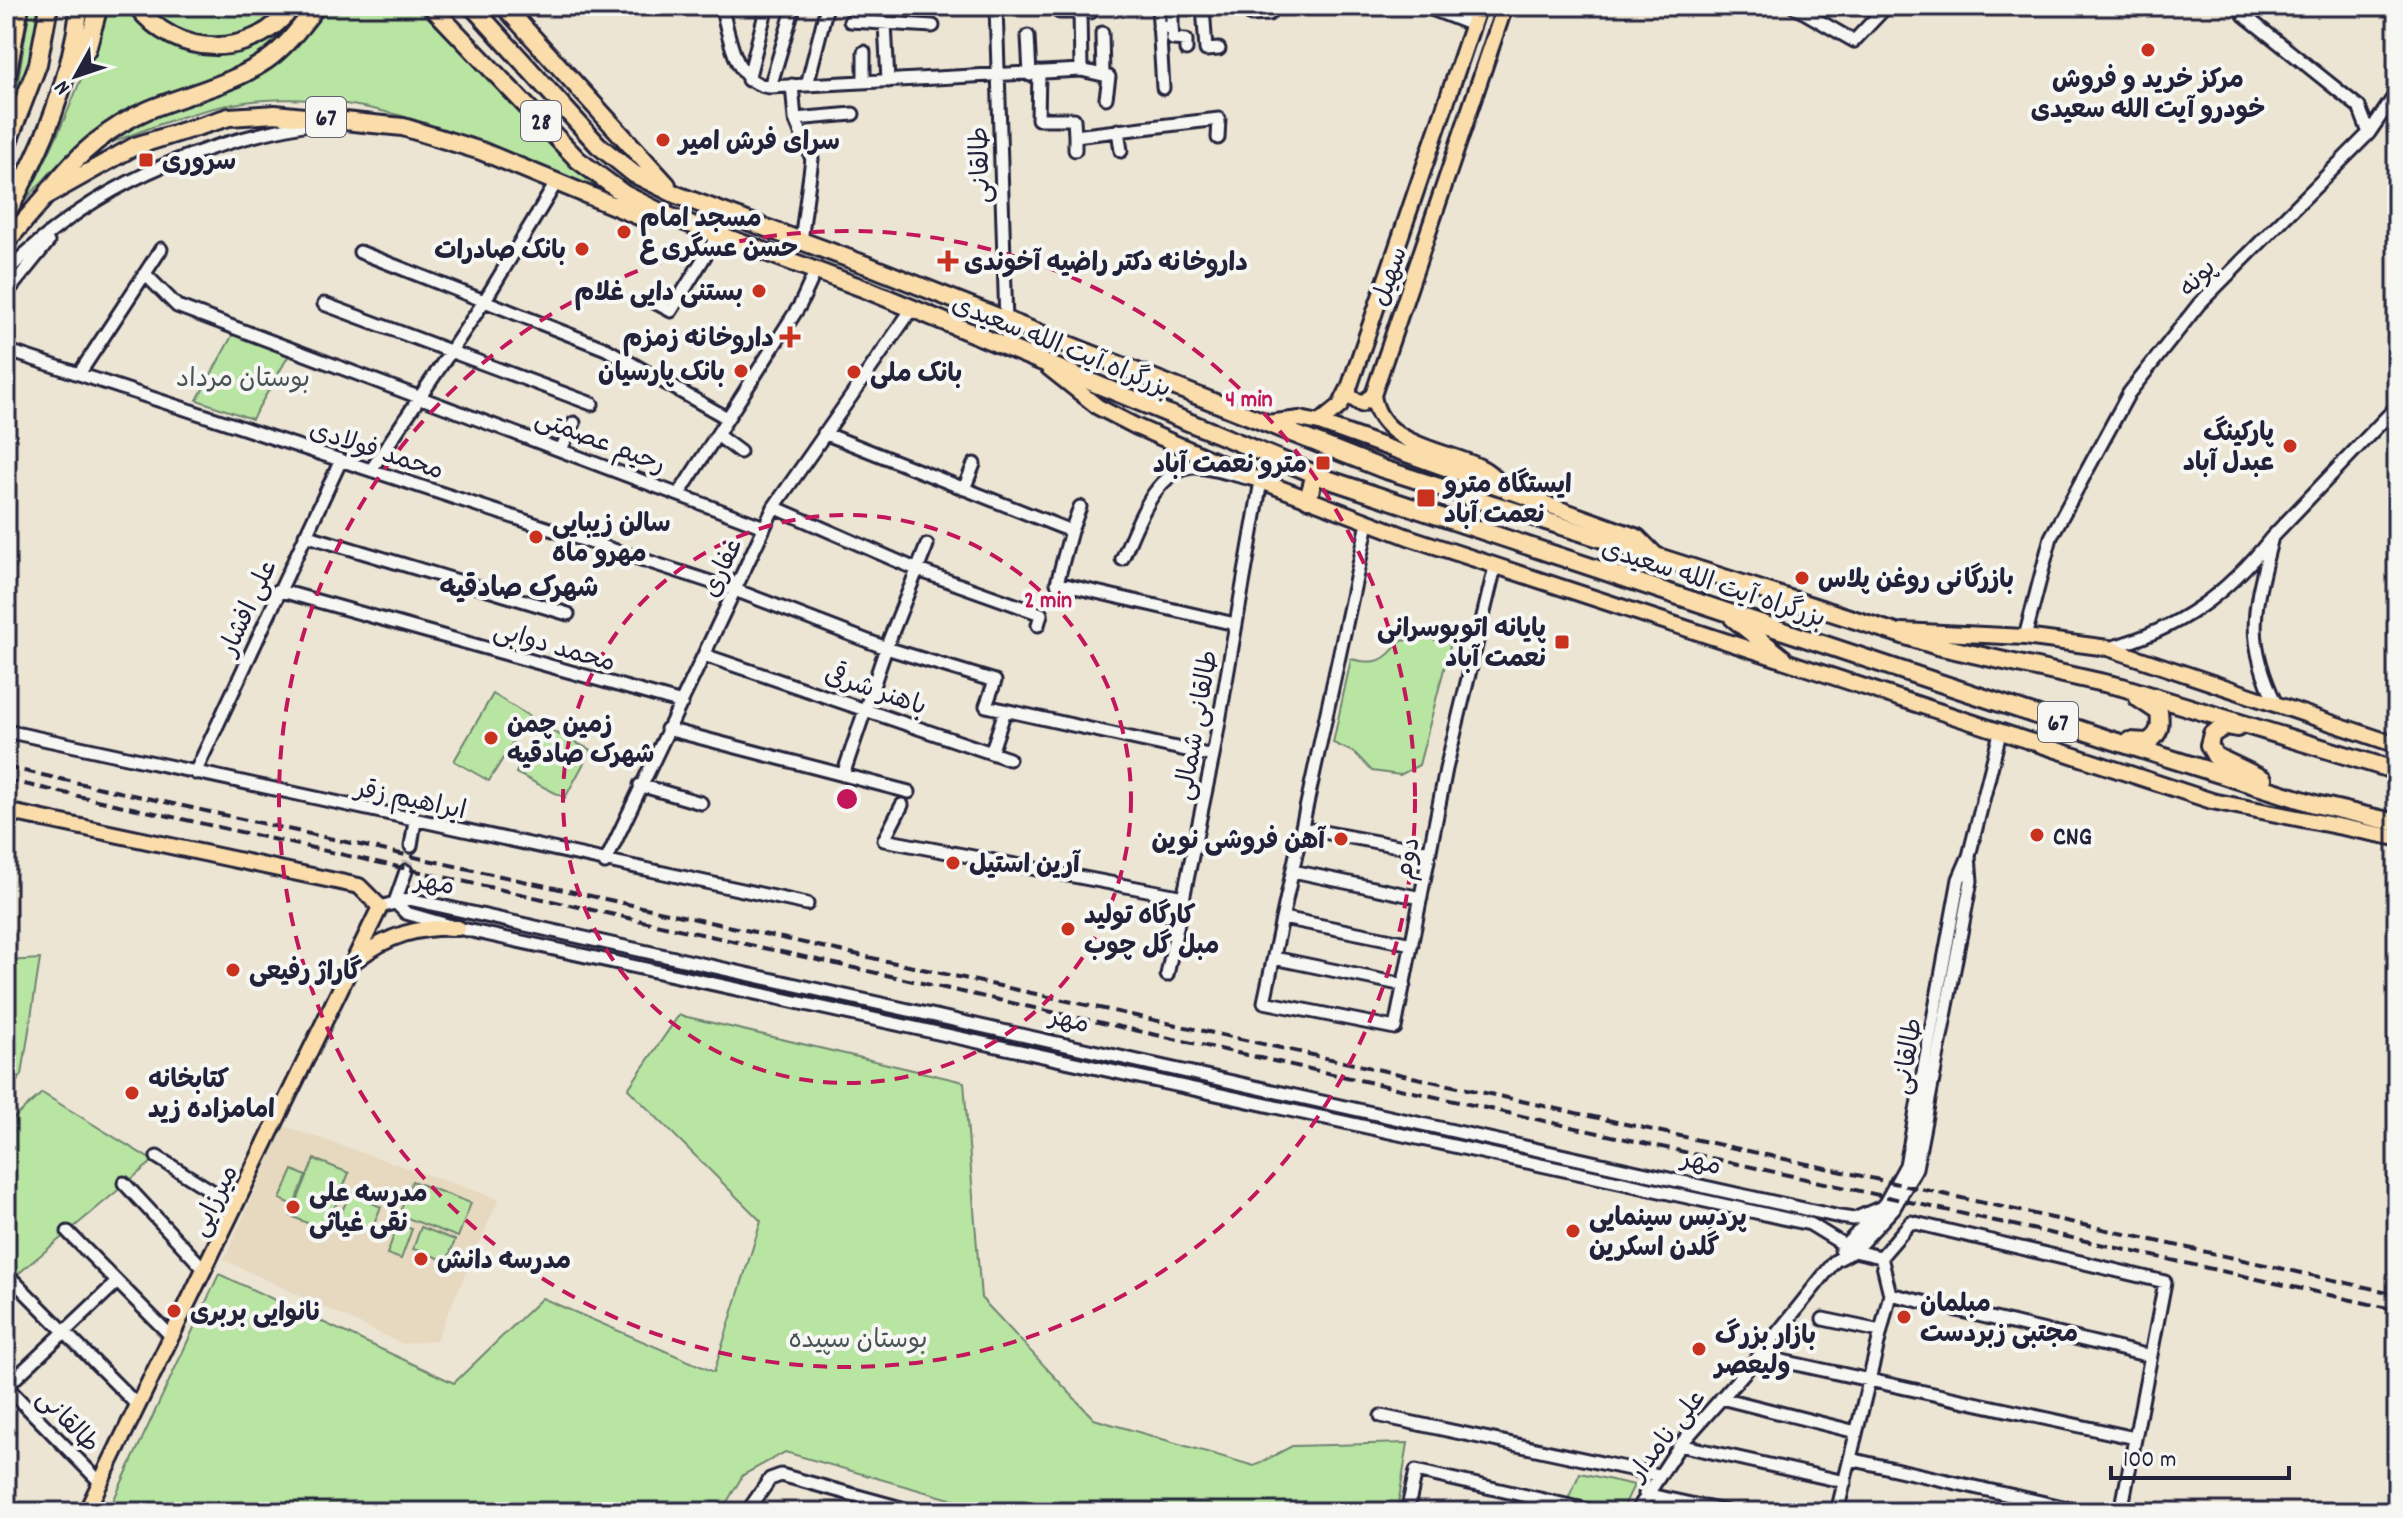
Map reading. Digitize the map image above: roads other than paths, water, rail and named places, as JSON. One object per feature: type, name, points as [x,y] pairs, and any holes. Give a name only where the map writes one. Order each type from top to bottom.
[{"type":"highway","points":[[6,82],[20,6]]},
{"type":"highway","points":[[6,147],[38,64],[49,6]]},
{"type":"highway","points":[[6,215],[47,137],[68,75],[80,6]]},
{"type":"highway","points":[[68,75],[87,49],[99,6]]},
{"type":"highway","points":[[137,6],[160,31],[177,40],[221,47],[262,35],[293,6]]},
{"type":"highway","points":[[46,196],[69,165],[93,143],[145,112],[206,89],[266,60],[317,6]]},
{"type":"highway","name":"28","points":[[431,6],[578,160],[624,194],[666,215]]},
{"type":"highway","points":[[511,8],[677,195]]},
{"type":"highway","points":[[477,11],[555,61]]},
{"type":"highway","name":"28","points":[[477,11],[598,145],[634,174],[677,195]]},
{"type":"highway","name":"بزرگراه آیت الله سعیدی","points":[[6,242],[46,196],[135,146],[229,117],[275,114],[339,118],[403,127],[481,151],[646,219],[666,215],[816,270],[1315,474],[2111,740],[2315,804],[2397,823]]},
{"type":"highway","name":"بزرگراه آیت الله سعیدی","points":[[677,195],[1383,469],[1937,646],[2122,687],[2397,771]]},
{"type":"highway","points":[[1308,499],[1315,474]]},
{"type":"highway","points":[[1722,609],[1783,658]]},
{"type":"highway","points":[[2111,740],[2148,742],[2157,735],[2161,724],[2159,712],[2122,687]]},
{"type":"highway","points":[[2308,746],[2226,726],[2216,730],[2209,745],[2215,756],[2315,804]]},
{"type":"main road","name":"سهیل","points":[[1319,423],[1340,406],[1349,388],[1479,6]]},
{"type":"main road","name":"سهیل","points":[[1373,395],[1505,6]]},
{"type":"main road","points":[[1046,365],[1098,407],[1261,481],[1368,523],[2212,801],[2397,838]]},
{"type":"main road","points":[[1349,388],[1349,396],[1361,404],[1373,395],[1375,411],[1395,432],[1484,468],[1508,492]]},
{"type":"main road","points":[[1262,424],[1300,419],[1319,423],[1638,537],[1661,559]]},
{"type":"main road","points":[[1885,630],[2025,637],[2108,648],[2397,745]]},
{"type":"main road","name":"مهر","points":[[6,811],[359,886],[380,907]]},
{"type":"main road","name":"میرزایی","points":[[86,1512],[380,907]]},
{"type":"main road","points":[[353,962],[381,941],[409,931],[424,927],[458,928]]},
{"type":"street","points":[[721,6],[739,66],[748,80],[770,87],[998,77],[1081,70],[1106,76]]},
{"type":"street","points":[[748,80],[767,6]]},
{"type":"street","points":[[770,87],[794,6]]},
{"type":"street","points":[[807,85],[827,6]]},
{"type":"street","name":"طالقانی","points":[[996,6],[1006,322]]},
{"type":"street","points":[[1059,6],[1059,12],[1091,12],[1091,6]]},
{"type":"street","points":[[1203,6],[1206,50],[1219,49]]},
{"type":"street","points":[[1251,15],[1269,14],[1268,6]]},
{"type":"street","points":[[1424,6],[1473,25]]},
{"type":"street","points":[[1793,6],[1854,41],[1887,6]]},
{"type":"street","points":[[1158,9],[1173,39],[1186,40],[1186,50]]},
{"type":"street","points":[[1080,12],[1081,70]]},
{"type":"street","points":[[1163,88],[1166,27],[1172,12]]},
{"type":"street","points":[[2244,15],[2359,107],[2369,133]]},
{"type":"street","points":[[850,21],[933,26]]},
{"type":"street","points":[[885,23],[888,81]]},
{"type":"street","points":[[1102,33],[1106,98]]},
{"type":"street","points":[[1028,36],[1038,119],[1074,119],[1075,150]]},
{"type":"street","points":[[864,52],[864,82]]},
{"type":"street","points":[[792,85],[795,119],[812,159],[801,241]]},
{"type":"street","name":"پونه","points":[[2025,637],[2051,537],[2129,393],[2199,304],[2369,133],[2397,92]]},
{"type":"street","points":[[795,119],[853,114]]},
{"type":"street","points":[[6,272],[62,226],[140,173],[225,142],[339,118]]},
{"type":"street","points":[[1075,136],[1219,119],[1218,138]]},
{"type":"street","points":[[1118,130],[1121,151]]},
{"type":"street","points":[[371,470],[447,352],[485,300],[556,183]]},
{"type":"street","points":[[6,294],[62,226]]},
{"type":"street","points":[[654,302],[671,311],[718,235]]},
{"type":"street","points":[[79,374],[161,249]]},
{"type":"street","points":[[360,252],[606,349],[727,418]]},
{"type":"street","points":[[679,494],[800,305],[816,270]]},
{"type":"street","name":"رحیم عصمتی","points":[[145,274],[177,306],[764,527]]},
{"type":"street","points":[[324,304],[592,404]]},
{"type":"street","name":"غفاری","points":[[605,863],[774,507],[912,309]]},
{"type":"street","name":"محمد فولادی","points":[[6,350],[735,590],[886,648],[995,681],[986,706],[1005,711]]},
{"type":"street","points":[[2108,648],[2150,637],[2210,602],[2243,574],[2272,537],[2397,406]]},
{"type":"street","points":[[561,449],[574,423]]},
{"type":"street","points":[[824,433],[1071,531]]},
{"type":"street","points":[[717,435],[740,452]]},
{"type":"street","name":"علی افشار","points":[[195,773],[341,460]]},
{"type":"street","points":[[964,489],[974,464]]},
{"type":"street","points":[[1122,559],[1149,503],[1177,472],[1194,467],[1261,481]]},
{"type":"street","name":"طالقانی شمالی","points":[[1167,975],[1213,756],[1261,481]]},
{"type":"street","points":[[774,507],[1039,620]]},
{"type":"street","points":[[1080,507],[1057,583],[1235,624]]},
{"type":"street","points":[[1368,523],[1274,958],[1404,985]]},
{"type":"street","points":[[305,535],[568,614]]},
{"type":"street","points":[[2272,537],[2254,624],[2255,649],[2276,704]]},
{"type":"street","points":[[843,775],[886,648],[927,545]]},
{"type":"street","name":"دوم","points":[[1274,958],[1264,1002],[1395,1028],[1430,852],[1495,567]]},
{"type":"street","name":"محمد دوابی","points":[[278,590],[682,703]]},
{"type":"street","name":"باهنر شرقی","points":[[704,655],[868,708],[1009,759]]},
{"type":"street","points":[[991,753],[1005,711],[1213,756]]},
{"type":"street","points":[[667,729],[909,792]]},
{"type":"street","name":"ابراهیم زقر","points":[[6,731],[605,863],[807,904]]},
{"type":"street","name":"طالقانی","points":[[1849,1247],[1906,1165],[1915,1132],[1959,879],[1969,856],[2000,733]]},
{"type":"street","points":[[640,785],[701,803]]},
{"type":"street","points":[[902,805],[884,840],[1184,897]]},
{"type":"street","points":[[411,846],[415,821]]},
{"type":"street","points":[[1302,828],[1430,852]]},
{"type":"street","name":"طالقانی","points":[[1835,1261],[1894,1208],[1916,1168],[1971,881],[1969,856]]},
{"type":"street","points":[[380,907],[395,902],[406,871]]},
{"type":"street","points":[[1293,871],[1421,898]]},
{"type":"street","name":"مهر","points":[[395,902],[409,899],[1840,1217],[1854,1219],[1877,1209]]},
{"type":"street","name":"مهر","points":[[395,902],[406,913],[458,928],[1810,1224],[1849,1247]]},
{"type":"street","points":[[1283,918],[1412,944]]},
{"type":"street","points":[[1276,1107],[1278,1090]]},
{"type":"street","points":[[157,1157],[236,1206]]},
{"type":"street","points":[[1614,1181],[1616,1167]]},
{"type":"street","points":[[124,1183],[205,1270]]},
{"type":"street","points":[[1833,1236],[1841,1236],[1847,1230],[1840,1217]]},
{"type":"street","points":[[1881,1257],[1911,1222],[2165,1282],[2121,1512]]},
{"type":"street","points":[[68,1232],[172,1337]]},
{"type":"street","points":[[1849,1247],[1881,1257]]},
{"type":"street","points":[[1837,1512],[1890,1294],[1881,1257]]},
{"type":"street","name":"علی نامدار","points":[[1636,1512],[1680,1445],[1759,1356],[1835,1261]]},
{"type":"street","points":[[14,1281],[62,1334],[138,1406]]},
{"type":"street","points":[[6,1386],[116,1283]]},
{"type":"street","points":[[1890,1294],[2150,1356]]},
{"type":"street","points":[[1823,1319],[1880,1331]]},
{"type":"street","points":[[1759,1356],[2135,1438]]},
{"type":"street","name":"طالقانی","points":[[6,1386],[101,1483]]},
{"type":"street","points":[[1721,1398],[1856,1432]]},
{"type":"street","points":[[1381,1416],[1658,1475]]},
{"type":"street","points":[[1680,1445],[1845,1482]]},
{"type":"street","points":[[1850,1459],[2085,1512]]},
{"type":"street","points":[[1407,1512],[1416,1471],[1597,1512]]},
{"type":"street","points":[[747,1512],[770,1479],[781,1475],[916,1512]]},
{"type":"street","points":[[1645,1494],[1728,1512]]},
{"type":"tunnel","points":[[406,871],[411,846]]},
{"type":"railway","points":[[6,767],[2397,1294]]},
{"type":"railway","points":[[6,780],[2397,1310]]},
{"type":"place","name":"مرکز خرید و فروش خودرو آیت الله سعیدی","points":[[2148,50]]},
{"type":"place","name":"سرای فرش امیر","points":[[663,140]]},
{"type":"place","name":"سروری","points":[[146,160]]},
{"type":"place","name":"مسجد امام حسن عسگری ع","points":[[624,232]]},
{"type":"place","name":"بانک صادرات","points":[[582,249]]},
{"type":"place","name":"داروخانه دکتر راضیه آخوندی","points":[[948,261]]},
{"type":"place","name":"بستنی دایی غلام","points":[[759,291]]},
{"type":"place","name":"داروخانه زمزم","points":[[790,337]]},
{"type":"place","name":"بانک پارسیان","points":[[741,371]]},
{"type":"place","name":"بانک ملی","points":[[854,372]]},
{"type":"place","name":"پارکینگ عبدل آباد","points":[[2290,446]]},
{"type":"place","name":"مترو نعمت آباد","points":[[1323,463]]},
{"type":"place","name":"ایستگاه مترو نعمت آباد","points":[[1426,498]]},
{"type":"place","name":"سالن زیبایی مهرو ماه","points":[[536,537]]},
{"type":"place","name":"بازرگانی روغن پلاس","points":[[1802,578]]},
{"type":"place","name":"پایانه اتوبوسرانی نعمت آباد","points":[[1562,642]]},
{"type":"place","name":"زمین چمن شهرک صادقیه","points":[[491,738]]},
{"type":"place","name":"CNG","points":[[2037,835]]},
{"type":"place","name":"آهن فروشی نوین","points":[[1341,839]]},
{"type":"place","name":"آرین استیل","points":[[953,863]]},
{"type":"place","name":"کارگاه تولید مبل گل چوب","points":[[1068,929]]},
{"type":"place","name":"گاراژ رفیعی","points":[[233,970]]},
{"type":"place","name":"کتابخانه امامزاده زید","points":[[132,1093]]},
{"type":"place","name":"مدرسه علی نقی غیاثی","points":[[293,1207]]},
{"type":"place","name":"پردیس سینمایی گلدن اسکرین","points":[[1573,1231]]},
{"type":"place","name":"مدرسه دانش","points":[[421,1259]]},
{"type":"place","name":"نانوایی بربری","points":[[174,1311]]},
{"type":"place","name":"مبلمان مجتبی زبردست","points":[[1904,1317]]},
{"type":"place","name":"بازار بزرگ ولیعصر","points":[[1699,1349]]},
{"type":"district","name":"شهرک صادقیه","points":[[519,586]]},
{"type":"park label","name":"بوستان مرداد","points":[[243,377]]},
{"type":"park label","name":"بوستان سپیده","points":[[858,1338]]}]
